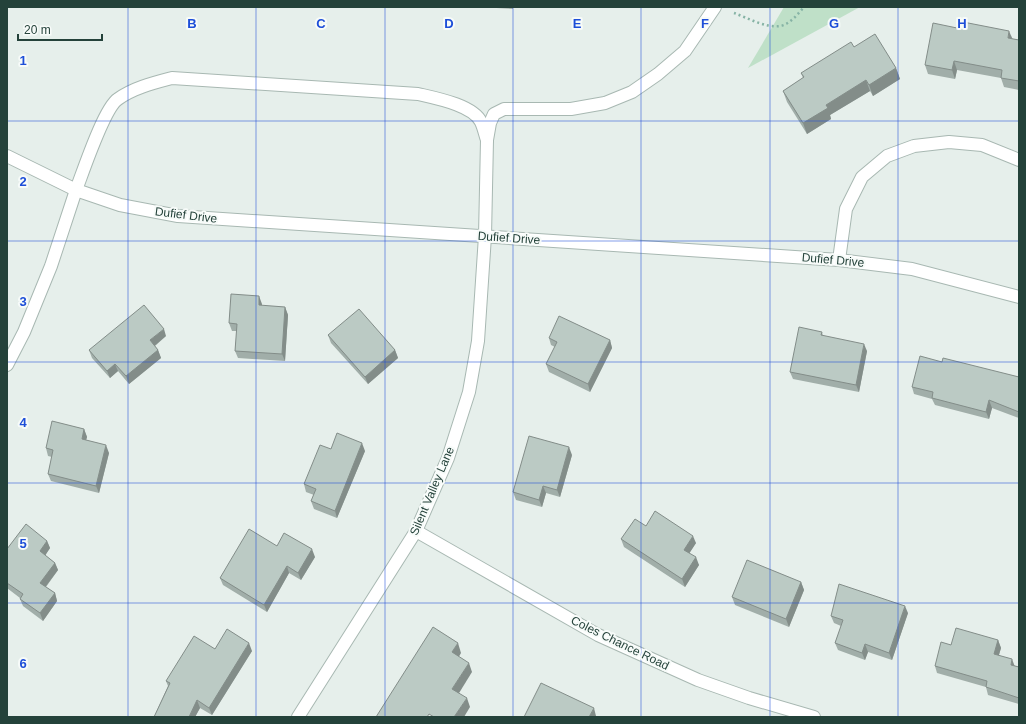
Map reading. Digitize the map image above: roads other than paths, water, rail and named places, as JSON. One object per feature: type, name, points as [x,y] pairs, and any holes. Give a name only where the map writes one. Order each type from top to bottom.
[{"type":"street","points":[[487,140],[490,123],[494,114],[504,109],[571,108],[605,103],[632,92],[658,74],[685,51],[715,7]]},
{"type":"street","points":[[7,365],[24,332],[51,266],[76,190],[106,114],[116,99],[132,91],[152,83],[172,78],[418,94],[448,102],[474,112],[481,122],[487,140]]},
{"type":"street","name":"Silent Valley Lane","points":[[298,717],[416,532],[448,458],[469,392],[478,341],[485,236],[487,140]]},
{"type":"street","points":[[839,260],[846,209],[862,177],[887,156],[914,146],[949,142],[982,145],[1019,160]]},
{"type":"street","name":"Dufief Drive","points":[[7,156],[76,190],[120,205],[178,216],[839,260],[912,268],[1019,297]]},
{"type":"street","name":"Coles Chance Road","points":[[416,532],[598,635],[698,680],[749,698],[814,717]]}]
